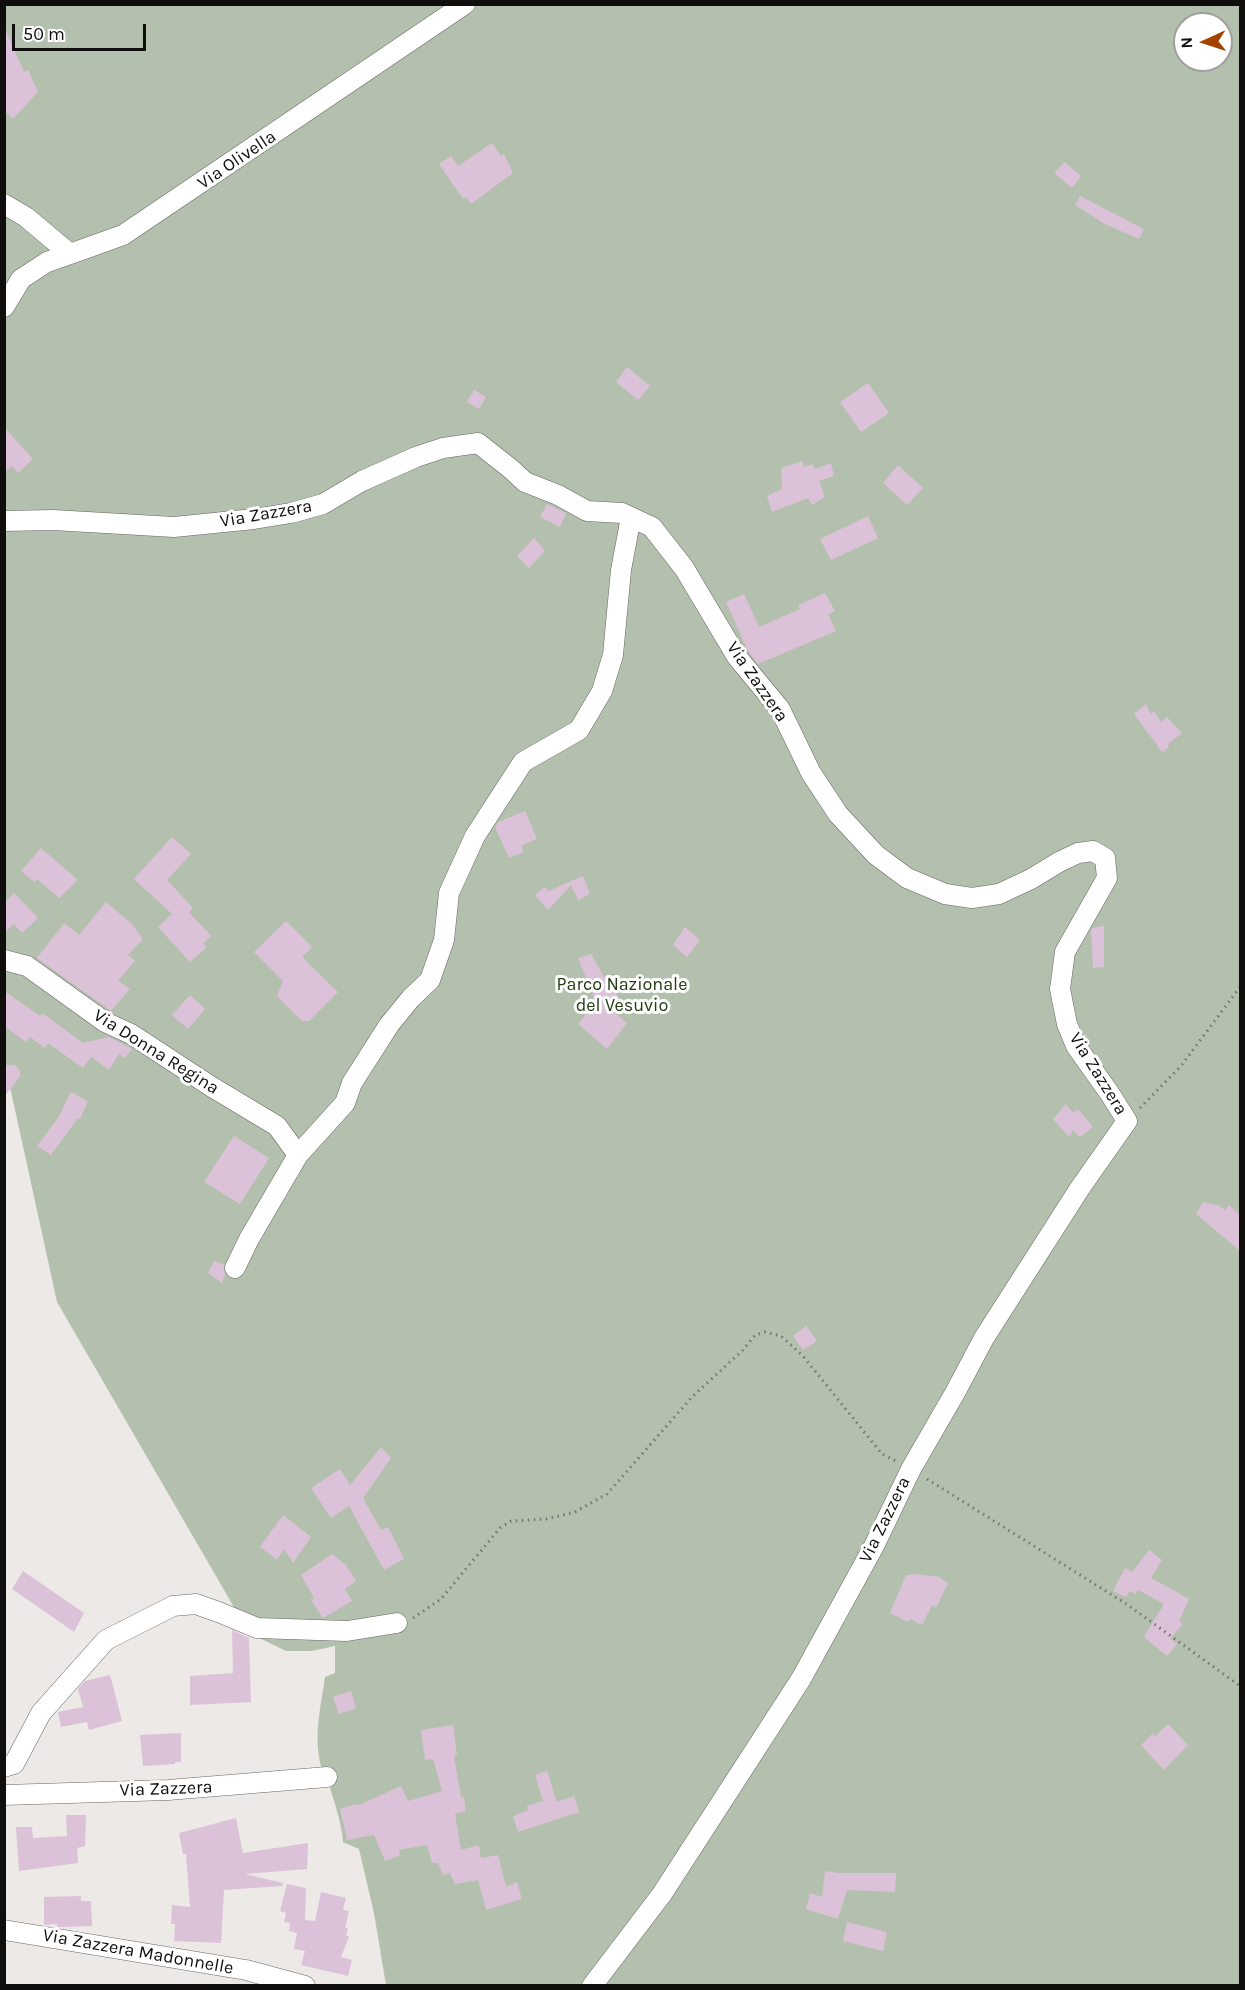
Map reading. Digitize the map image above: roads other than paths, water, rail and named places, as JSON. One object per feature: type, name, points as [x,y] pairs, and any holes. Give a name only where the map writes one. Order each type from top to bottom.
[{"type":"street","name":"Via Olivella","points":[[4,307],[21,279],[47,262],[123,235],[465,4]]},
{"type":"street","points":[[4,204],[26,217],[70,254]]},
{"type":"street","name":"Via Zazzera","points":[[4,521],[53,520],[174,527],[291,513],[322,504],[362,481],[416,456],[442,447],[478,442],[525,482],[558,495],[587,511],[622,513],[652,527],[684,568],[737,657],[780,709],[811,773],[838,814],[876,855],[907,878],[945,894],[972,897],[999,894],[1078,853],[1093,850],[1105,858],[1107,878],[1065,952],[1060,989],[1067,1024],[1076,1046],[1127,1121],[1080,1188],[984,1338],[911,1469],[874,1546],[801,1679],[689,1854],[592,1986]]},
{"type":"street","points":[[235,1268],[249,1239],[298,1155],[345,1103],[352,1083],[383,1034],[411,998],[430,980],[444,939],[449,893],[475,836],[523,762],[579,730],[602,691],[613,655],[621,570],[631,517]]},
{"type":"street","name":"Via Donna Regina","points":[[4,960],[27,966],[105,1022],[131,1034],[277,1126],[298,1155]]},
{"type":"street","points":[[4,1767],[14,1764],[41,1713],[106,1640],[173,1606],[196,1604],[257,1628],[347,1631],[397,1623]]},
{"type":"street","name":"Via Zazzera","points":[[4,1795],[168,1790],[327,1777]]},
{"type":"street","name":"Via Zazzera Madonnelle","points":[[4,1930],[246,1970],[305,1986]]},
{"type":"park label","name":"Parco Nazionale del Vesuvio","points":[[622,995]]}]
